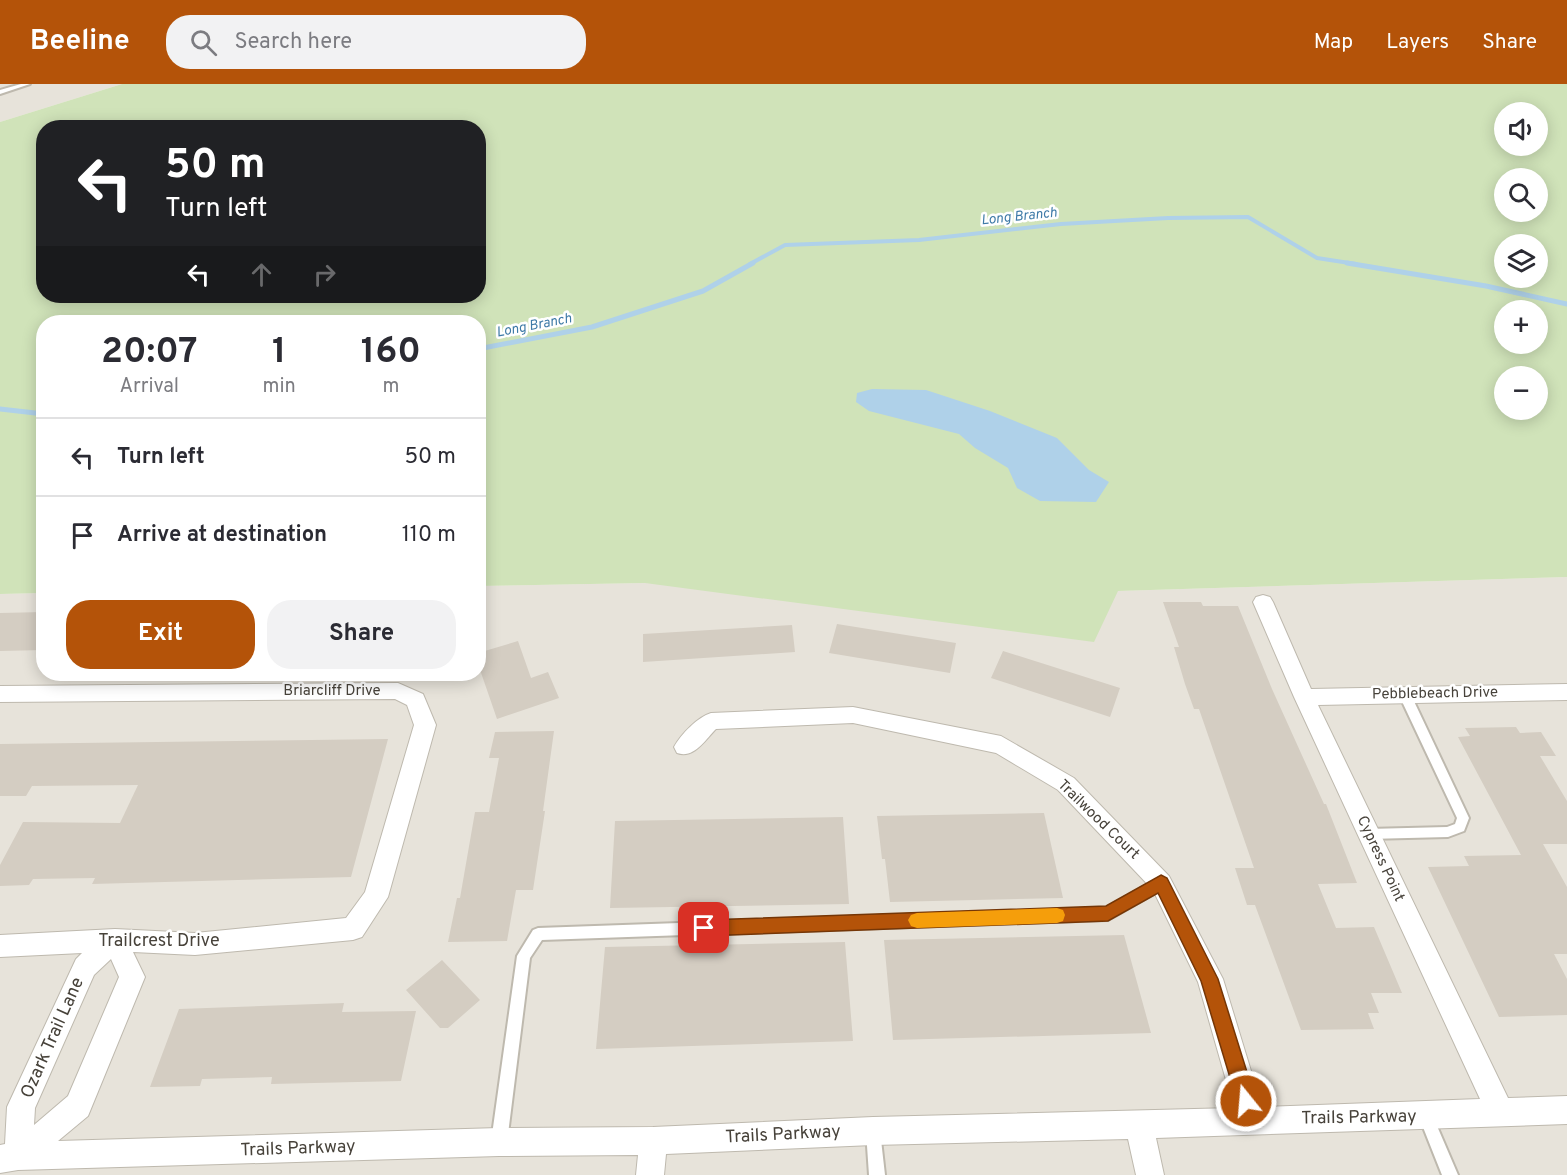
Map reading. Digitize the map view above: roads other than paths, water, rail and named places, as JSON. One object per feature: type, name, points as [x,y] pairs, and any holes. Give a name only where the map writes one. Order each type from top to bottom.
[{"type":"street","name":"Cypress Point","points":[[1263,602],[1304,697],[1501,1114]]},
{"type":"street","name":"Briarcliff Drive","points":[[0,694],[398,691],[416,700],[425,724],[376,897],[353,929]]},
{"type":"street","name":"Pebblebeach Drive","points":[[1304,697],[1567,692]]},
{"type":"street","name":"Trailwood Court","points":[[685,747],[711,721],[853,715],[1001,745],[1066,784],[1161,883],[1210,979],[1252,1121]]},
{"type":"street","name":"Trailcrest Drive","points":[[0,946],[115,940],[195,944],[353,929]]},
{"type":"street","name":"Ozark Trail Lane","points":[[9,1164],[21,1107],[85,967],[115,940]]},
{"type":"street","points":[[9,1164],[78,1106],[132,977],[115,940]]},
{"type":"street","name":"Trails Parkway","points":[[9,1164],[499,1142],[652,1141],[873,1131],[1426,1117],[1567,1110]]},
{"type":"street","points":[[1139,1125],[1150,1175]]},
{"type":"street","points":[[650,1175],[652,1141]]},
{"type":"lane","points":[[0,92],[27,84]]},
{"type":"lane","points":[[1368,834],[1448,832],[1460,827],[1463,818],[1405,695]]},
{"type":"lane","points":[[499,1142],[524,956],[538,934],[1108,914],[1161,883]]},
{"type":"lane","points":[[1426,1117],[1450,1175]]},
{"type":"lane","points":[[873,1131],[877,1175]]},
{"type":"water","points":[[872,389],[926,390],[990,411],[1057,438],[1089,470],[1109,482],[1096,502],[1040,501],[1017,488],[1008,468],[975,448],[959,434],[869,411],[856,402],[857,393]]},
{"type":"waterway","name":"Long Branch","points":[[750,264],[785,245],[919,240],[1061,224],[1168,218],[1248,217],[1317,258],[1356,264]]},
{"type":"waterway","name":"Long Branch","points":[[486,347],[592,327],[703,291],[753,263]]},
{"type":"waterway","name":"Long Branch","points":[[1347,263],[1486,286],[1567,304]]},
{"type":"waterway","name":"Long Branch","points":[[0,409],[36,413]]}]
